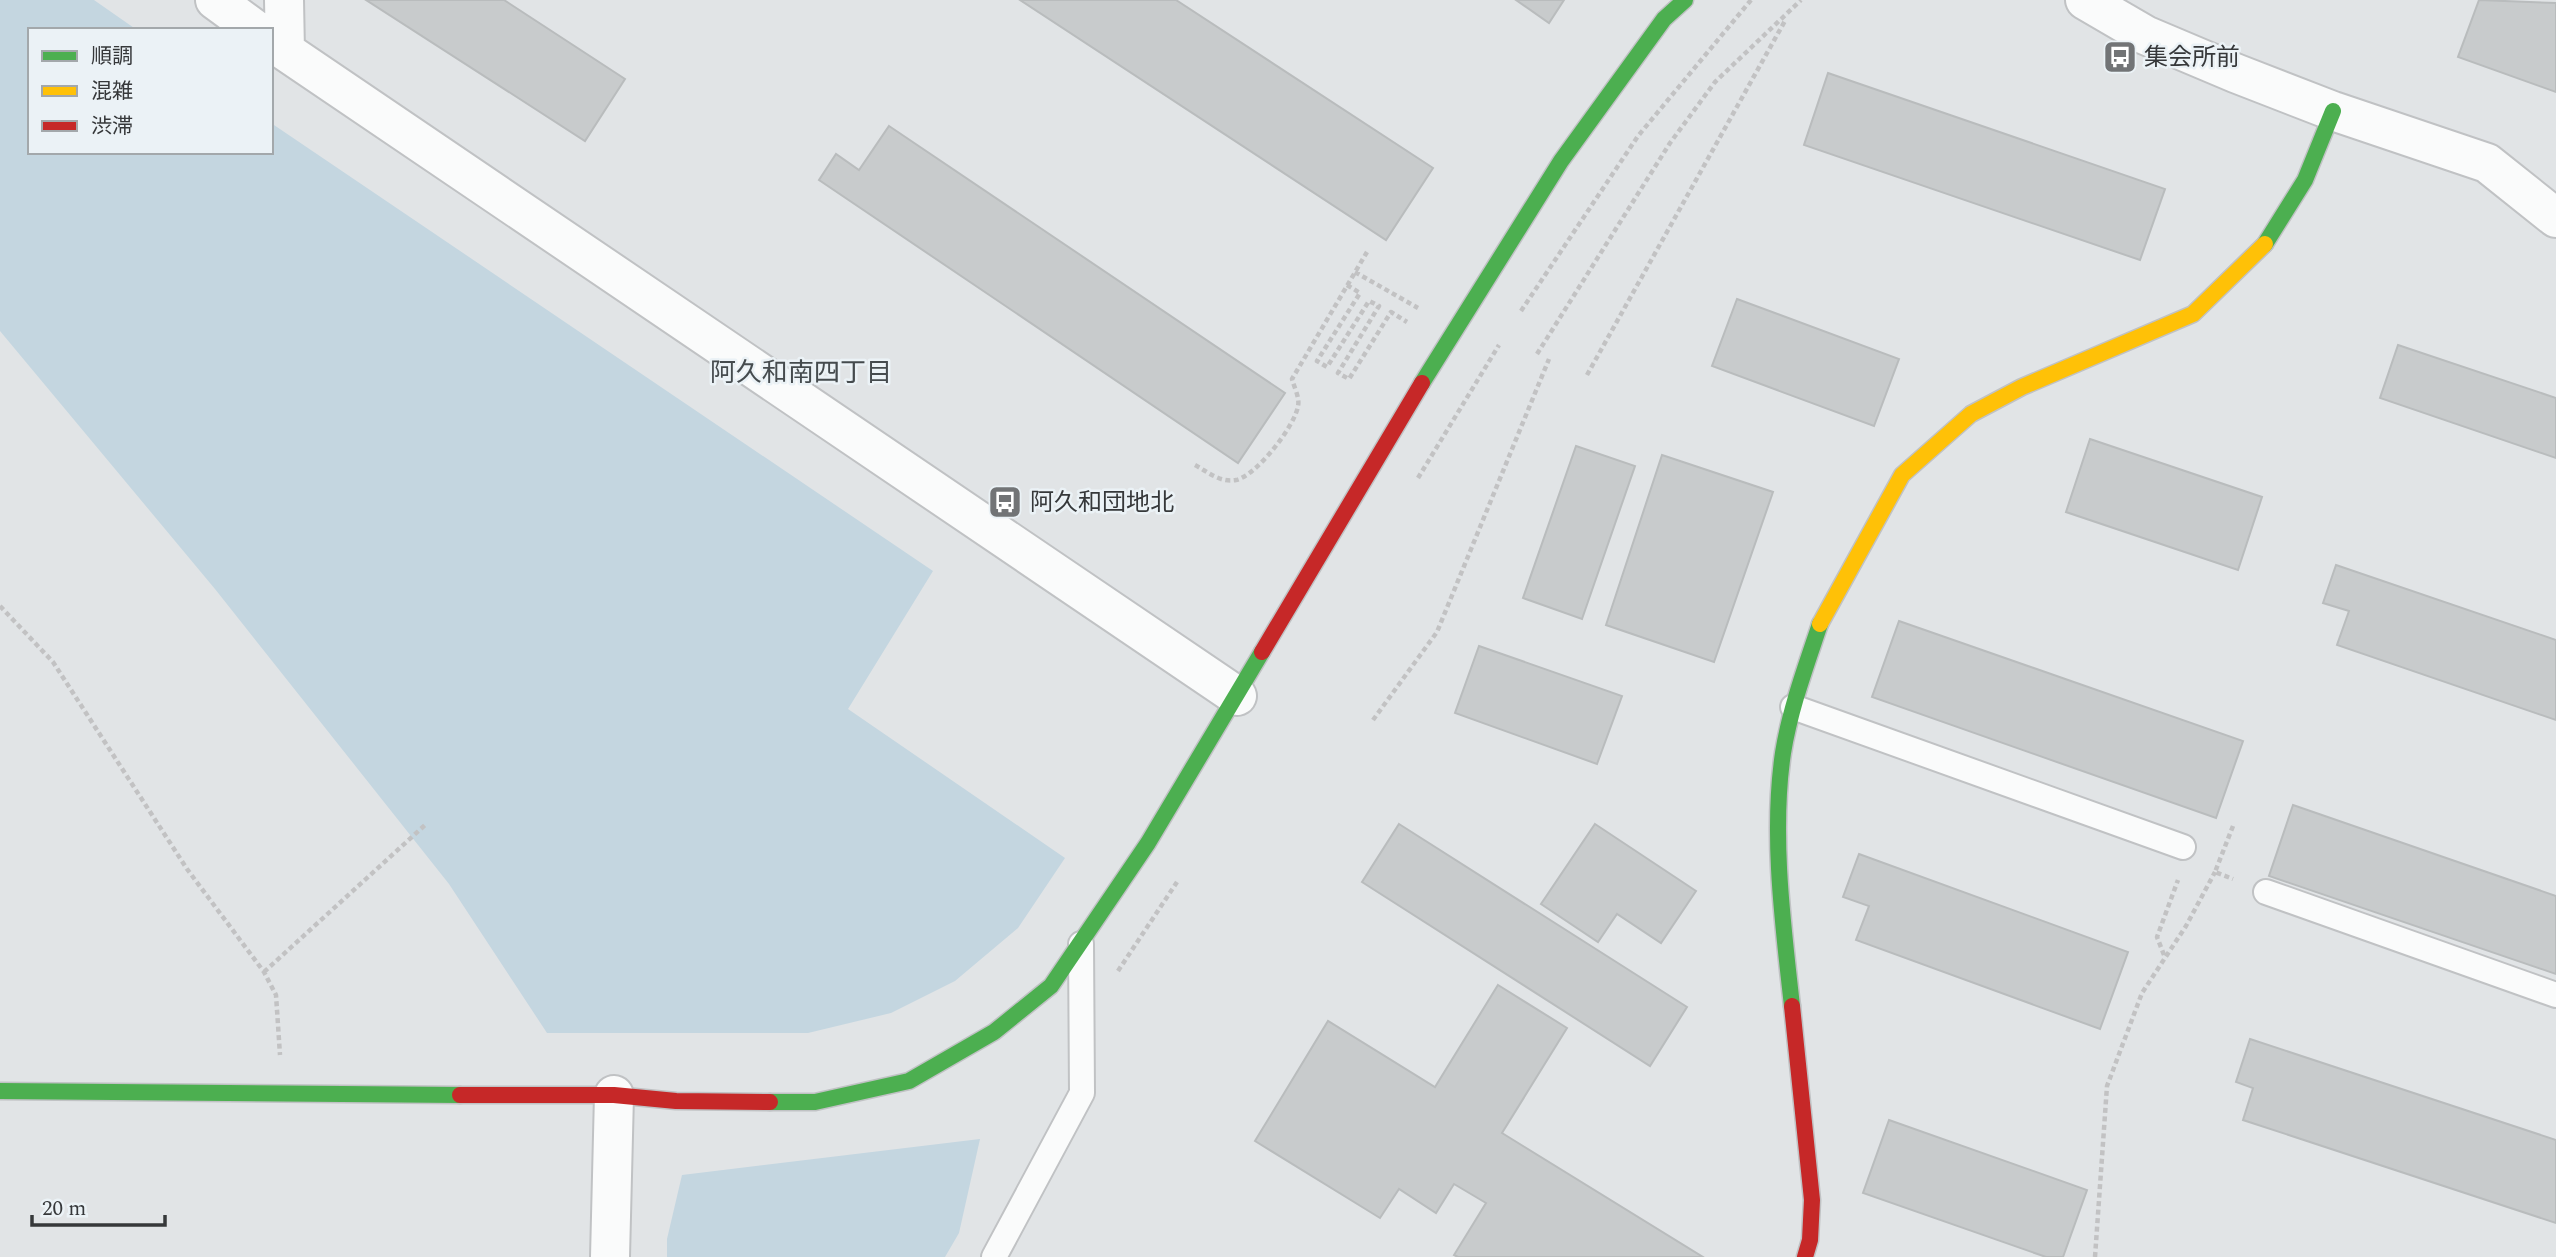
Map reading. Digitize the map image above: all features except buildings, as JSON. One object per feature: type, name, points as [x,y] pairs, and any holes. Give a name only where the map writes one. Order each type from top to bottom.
[{"type":"street","points":[[215,0],[254,28]]},
{"type":"street","points":[[273,34],[285,0]]},
{"type":"street","points":[[0,1091],[282,1096],[614,1095],[676,1101],[815,1102],[909,1081],[994,1031],[1051,986],[1081,943],[1148,843],[1439,354],[1561,161],[1664,19],[1685,0]]},
{"type":"street","points":[[2085,0],[2145,34],[2333,111],[2487,163],[2556,218]]},
{"type":"street","points":[[273,41],[1237,696]]},
{"type":"street","points":[[1805,1257],[1810,1240],[1812,1200],[1782,914],[1780,811],[1783,754],[1793,707],[1820,624],[1902,475],[1971,414],[2022,387],[2193,314],[2264,246],[2305,180],[2333,111]]},
{"type":"street","points":[[610,1257],[614,1095]]},
{"type":"lane","points":[[1793,707],[2183,847]]},
{"type":"lane","points":[[2266,892],[2556,995]]},
{"type":"lane","points":[[994,1257],[1082,1093],[1081,943]]},
{"type":"path","points":[[1537,354],[1670,143],[1715,82],[1801,0]]},
{"type":"path","points":[[1587,375],[1789,12]]},
{"type":"path","points":[[1195,465],[1220,479],[1235,480],[1254,472],[1295,417],[1299,403],[1292,379],[1367,252]]},
{"type":"path","points":[[1355,272],[1419,309]]},
{"type":"path","points":[[1348,285],[1360,293],[1317,361],[1328,367],[1369,300],[1379,306],[1338,373],[1349,379],[1391,312],[1407,322]]},
{"type":"path","points":[[1373,720],[1437,632],[1549,359]]},
{"type":"path","points":[[0,606],[52,662],[187,869],[264,972],[276,995],[282,1096]]},
{"type":"path","points":[[264,972],[425,825]]},
{"type":"path","points":[[2095,1257],[2107,1086],[2142,993],[2186,926],[2215,872],[2233,826]]},
{"type":"path","points":[[2215,872],[2240,881]]},
{"type":"shaded area","points":[[0,0],[94,0],[134,28],[28,28],[28,154],[273,154],[273,124],[933,571],[848,709],[1065,858],[1018,928],[955,981],[891,1013],[808,1033],[547,1033],[449,884],[215,589],[0,331]]},
{"type":"shaded area","points":[[980,1139],[959,1233],[945,1257],[667,1257],[667,1239],[682,1175]]},
{"type":"traffic: fast","points":[[1422,383],[1561,161],[1664,19],[1685,0]]},
{"type":"traffic: fast","points":[[2265,244],[2305,180],[2333,111]]},
{"type":"traffic: fast","points":[[1792,1006],[1778,847],[1780,784],[1790,720],[1820,624]]},
{"type":"traffic: fast","points":[[770,1102],[815,1102],[909,1081],[994,1032],[1051,986],[1148,843],[1262,652]]},
{"type":"traffic: fast","points":[[0,1091],[460,1095]]},
{"type":"traffic: slow","points":[[1820,624],[1902,475],[1971,414],[2022,387],[2193,314],[2265,244]]},
{"type":"traffic: jam","points":[[1262,652],[1422,383]]},
{"type":"traffic: jam","points":[[1792,1006],[1812,1200],[1810,1240],[1805,1257]]},
{"type":"traffic: jam","points":[[460,1095],[614,1095],[676,1101],[770,1102]]},
{"type":"place","name":"集会所前","points":[[2120,57]]},
{"type":"place","name":"阿久和団地北","points":[[1005,502]]},
{"type":"district","name":"阿久和南四丁目","points":[[801,372]]}]
